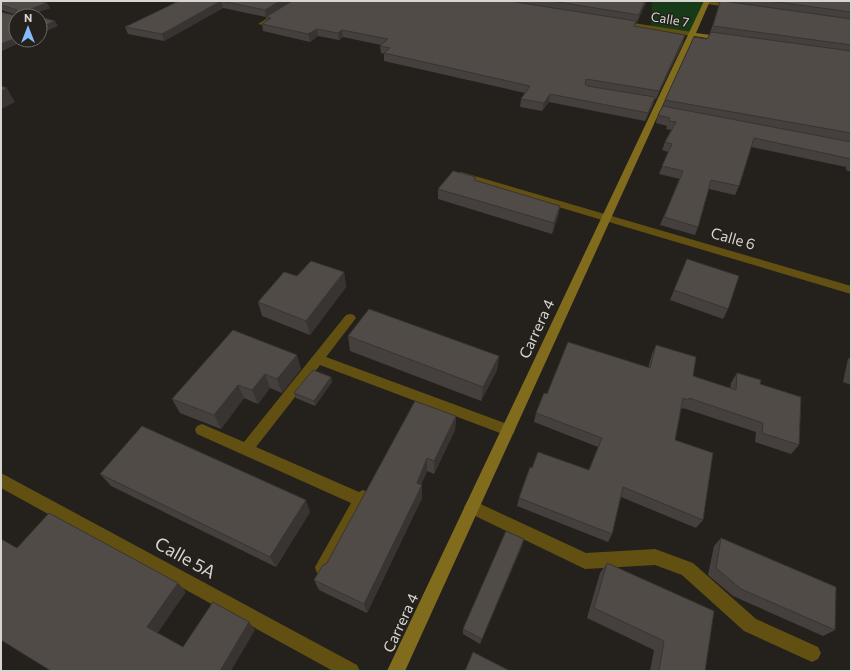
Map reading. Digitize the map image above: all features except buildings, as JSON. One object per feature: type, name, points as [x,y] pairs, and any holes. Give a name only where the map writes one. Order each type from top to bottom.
[{"type":"street","points":[[261,24],[299,1]]},
{"type":"street","points":[[707,1],[745,7]]},
{"type":"street","name":"Carrera 4","points":[[396,671],[707,1]]},
{"type":"street","name":"Calle 7","points":[[614,22],[730,39]]},
{"type":"street","name":"Calle 6","points":[[454,173],[851,290]]},
{"type":"street","points":[[246,450],[316,359],[350,318]]},
{"type":"street","points":[[316,359],[508,430]]},
{"type":"street","points":[[410,410],[418,397]]},
{"type":"street","points":[[202,430],[361,500]]},
{"type":"street","name":"Calle 5A","points":[[1,480],[351,671]]},
{"type":"street","points":[[323,567],[369,486]]},
{"type":"street","points":[[472,507],[585,561],[655,557],[687,569],[750,625],[812,653]]},
{"type":"green space","points":[[652,1],[707,1],[692,34],[651,28]]}]
